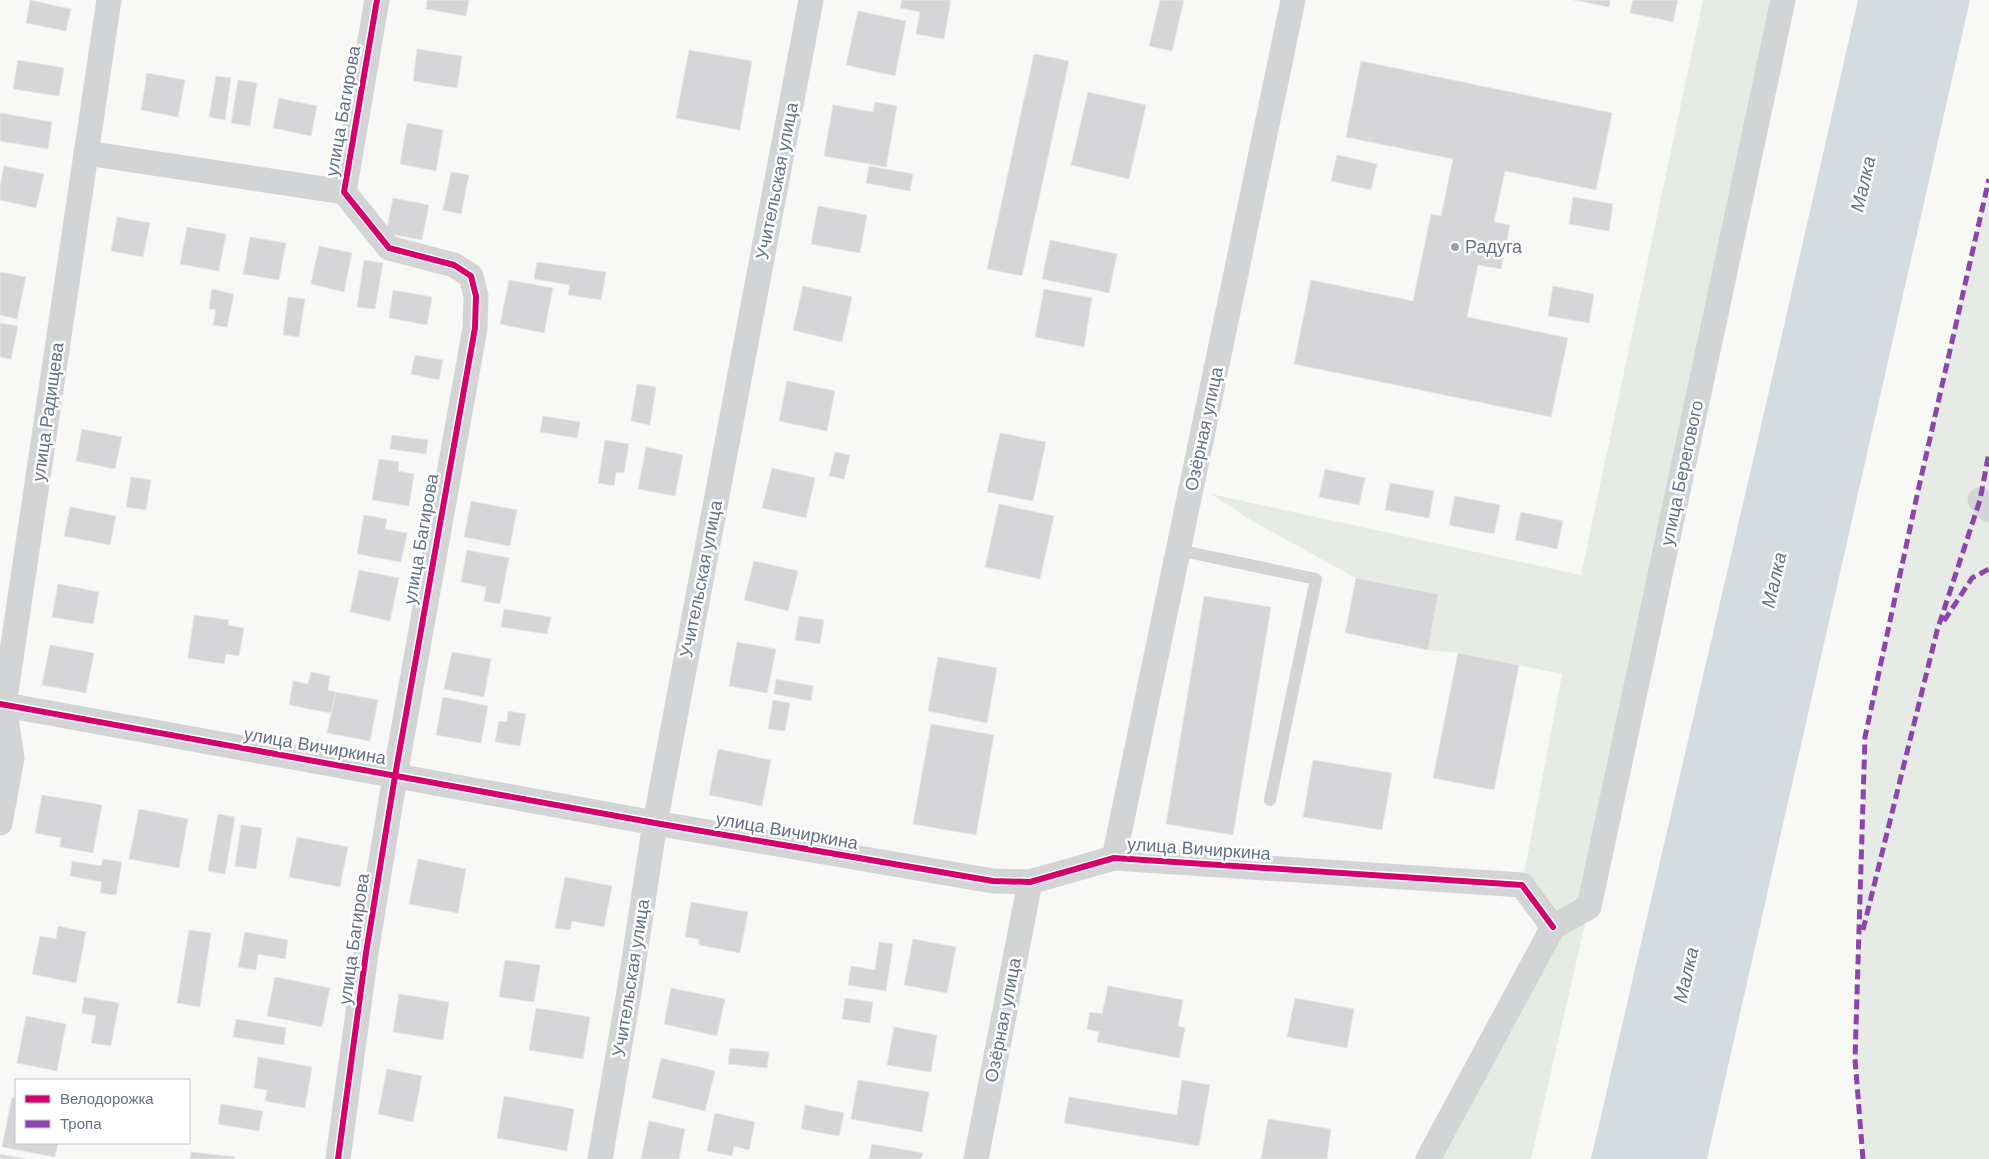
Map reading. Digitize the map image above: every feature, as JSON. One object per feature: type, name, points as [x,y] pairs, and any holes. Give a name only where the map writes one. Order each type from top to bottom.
[{"type":"street","name":"улица Радищева","points":[[0,823],[12,758],[2,704],[109,0]]},
{"type":"street","name":"улица Багирова","points":[[338,1159],[366,953],[395,776],[475,328],[476,296],[471,276],[454,265],[389,248],[344,192],[377,0]]},
{"type":"street","name":"Учительская улица","points":[[600,1159],[630,986],[655,824],[811,0]]},
{"type":"street","name":"Озёрная улица","points":[[1114,858],[1293,0]]},
{"type":"street","name":"улица Берегового","points":[[1554,927],[1589,907],[1783,0]]},
{"type":"street","points":[[86,153],[344,192]]},
{"type":"street","name":"улица Вичиркина","points":[[2,704],[655,824],[993,881],[1030,882],[1114,858],[1522,885],[1554,927]]},
{"type":"street","name":"Озёрная улица","points":[[976,1159],[1030,882]]},
{"type":"street","points":[[1428,1159],[1554,927]]},
{"type":"lane","points":[[1178,550],[1316,579],[1270,800]]},
{"type":"shaded area","points":[[1703,0],[1767,0],[1782,3],[1589,907],[1531,1159],[1428,1159],[1553,927],[1522,885],[1562,674],[1458,653],[1428,650],[1438,594],[1356,578],[1254,522],[1211,494],[1581,575]]},
{"type":"shaded area","points":[[1989,179],[1989,1159],[1863,1159],[1855,1059],[1865,737],[1918,491]]},
{"type":"water","name":"Малка","points":[[1858,0],[1970,0],[1707,1159],[1591,1159],[1767,400]]},
{"type":"building","points":[[30,0],[71,9],[66,31],[26,23]]},
{"type":"building","points":[[427,0],[469,0],[466,16],[426,9]]},
{"type":"building","points":[[902,0],[951,0],[944,39],[916,34],[920,12],[900,8]]},
{"type":"building","points":[[1160,0],[1184,0],[1172,51],[1149,46]]},
{"type":"building","points":[[1574,0],[1610,0],[1609,7]]},
{"type":"building","points":[[1633,0],[1678,0],[1673,22],[1630,13]]},
{"type":"building","points":[[858,11],[906,21],[895,76],[846,65]]},
{"type":"building","points":[[417,49],[462,56],[457,88],[413,81]]},
{"type":"building","points":[[689,50],[752,61],[740,130],[676,118]]},
{"type":"building","points":[[1034,54],[1069,61],[1022,276],[987,269]]},
{"type":"building","points":[[18,60],[64,68],[59,96],[13,89]]},
{"type":"building","points":[[1361,61],[1612,113],[1596,190],[1505,171],[1494,222],[1510,225],[1501,269],[1478,265],[1467,317],[1568,338],[1551,417],[1294,364],[1311,280],[1413,301],[1431,214],[1441,216],[1453,159],[1346,137]]},
{"type":"building","points":[[147,73],[185,80],[178,117],[141,110]]},
{"type":"building","points":[[216,76],[231,78],[225,120],[209,117]]},
{"type":"building","points":[[238,80],[257,83],[250,126],[231,123]]},
{"type":"building","points":[[1088,92],[1146,105],[1129,179],[1071,165]]},
{"type":"building","points":[[279,98],[317,106],[311,136],[273,128]]},
{"type":"building","points":[[875,102],[897,106],[886,167],[824,156],[833,105],[873,112]]},
{"type":"building","points":[[0,113],[52,122],[48,149],[0,141]]},
{"type":"building","points":[[407,123],[443,130],[436,171],[400,164]]},
{"type":"building","points":[[1337,155],[1377,164],[1371,190],[1331,181]]},
{"type":"building","points":[[4,166],[44,174],[36,208],[0,200],[0,186]]},
{"type":"building","points":[[869,166],[913,174],[910,191],[866,183]]},
{"type":"building","points":[[451,172],[469,175],[461,214],[443,210]]},
{"type":"building","points":[[1573,197],[1613,204],[1609,231],[1569,224]]},
{"type":"building","points":[[393,198],[429,205],[422,240],[386,233]]},
{"type":"building","points":[[818,206],[867,215],[860,253],[811,244]]},
{"type":"building","points":[[117,217],[150,223],[143,257],[111,251]]},
{"type":"building","points":[[187,227],[226,234],[219,271],[180,264]]},
{"type":"building","points":[[250,237],[286,243],[279,280],[243,274]]},
{"type":"building","points":[[1050,240],[1117,254],[1109,293],[1042,279]]},
{"type":"building","points":[[319,246],[352,253],[344,292],[311,284]]},
{"type":"building","points":[[364,260],[383,263],[375,309],[357,307]]},
{"type":"building","points":[[537,262],[606,272],[601,300],[568,295],[570,285],[534,279]]},
{"type":"building","points":[[0,272],[26,277],[17,319],[0,315]]},
{"type":"building","points":[[509,280],[553,288],[544,333],[500,324]]},
{"type":"building","points":[[803,286],[852,297],[842,342],[793,330]]},
{"type":"building","points":[[1553,286],[1594,294],[1589,323],[1548,316]]},
{"type":"building","points":[[212,289],[234,294],[227,327],[213,325],[216,310],[209,309]]},
{"type":"building","points":[[1044,289],[1092,298],[1084,347],[1035,337]]},
{"type":"building","points":[[393,290],[432,297],[427,325],[389,318]]},
{"type":"building","points":[[288,297],[305,299],[299,337],[283,335]]},
{"type":"building","points":[[0,323],[18,326],[11,359],[0,357]]},
{"type":"building","points":[[415,355],[443,360],[439,380],[411,374]]},
{"type":"building","points":[[787,381],[835,391],[827,431],[779,421]]},
{"type":"building","points":[[637,384],[656,387],[650,425],[631,421]]},
{"type":"building","points":[[543,416],[580,422],[577,438],[540,432]]},
{"type":"building","points":[[82,429],[122,437],[115,469],[76,461]]},
{"type":"building","points":[[1000,433],[1046,442],[1033,501],[987,492]]},
{"type":"building","points":[[392,435],[428,440],[426,454],[390,449]]},
{"type":"building","points":[[605,440],[629,444],[624,473],[616,472],[614,486],[598,483]]},
{"type":"building","points":[[646,447],[683,455],[675,496],[638,489]]},
{"type":"building","points":[[835,452],[850,455],[844,479],[829,476]]},
{"type":"building","points":[[379,459],[399,462],[398,471],[414,474],[409,506],[372,500]]},
{"type":"building","points":[[772,468],[815,478],[806,518],[762,508]]},
{"type":"building","points":[[1325,469],[1365,478],[1359,505],[1319,497]]},
{"type":"building","points":[[131,477],[151,480],[146,510],[126,507]]},
{"type":"building","points":[[1390,483],[1434,491],[1429,518],[1385,510]]},
{"type":"building","points":[[1455,496],[1500,505],[1494,534],[1449,525]]},
{"type":"building","points":[[471,501],[517,510],[510,546],[464,537]]},
{"type":"building","points":[[999,504],[1054,516],[1040,579],[985,567]]},
{"type":"building","points":[[70,507],[116,516],[110,545],[64,536]]},
{"type":"building","points":[[1521,512],[1563,521],[1557,549],[1515,540]]},
{"type":"building","points":[[364,515],[387,519],[385,529],[407,533],[401,562],[357,554]]},
{"type":"building","points":[[467,550],[509,558],[500,604],[484,601],[486,587],[461,582]]},
{"type":"building","points":[[754,561],[798,571],[788,611],[744,600]]},
{"type":"building","points":[[359,570],[399,578],[390,621],[350,612]]},
{"type":"building","points":[[1356,578],[1438,594],[1428,650],[1345,633]]},
{"type":"building","points":[[58,584],[99,592],[93,624],[52,617]]},
{"type":"building","points":[[1204,596],[1271,607],[1233,835],[1166,824]]},
{"type":"building","points":[[504,609],[551,617],[547,634],[501,627]]},
{"type":"building","points":[[194,615],[229,620],[228,625],[244,628],[239,656],[226,654],[224,664],[188,658]]},
{"type":"building","points":[[799,616],[824,620],[820,644],[795,640]]},
{"type":"building","points":[[737,642],[776,649],[767,693],[729,686]]},
{"type":"building","points":[[50,645],[94,653],[86,693],[42,685]]},
{"type":"building","points":[[452,652],[491,659],[484,697],[444,689]]},
{"type":"building","points":[[1458,653],[1519,665],[1494,790],[1433,778]]},
{"type":"building","points":[[938,657],[997,668],[987,723],[928,711]]},
{"type":"building","points":[[311,672],[330,676],[328,690],[336,692],[331,713],[289,705],[293,681],[308,684]]},
{"type":"building","points":[[776,679],[813,686],[811,701],[774,694]]},
{"type":"building","points":[[336,692],[378,700],[370,741],[327,733]]},
{"type":"building","points":[[443,697],[488,706],[481,743],[436,735]]},
{"type":"building","points":[[773,700],[790,703],[785,731],[768,729]]},
{"type":"building","points":[[508,711],[526,714],[520,746],[495,742],[499,721],[507,722]]},
{"type":"building","points":[[931,724],[994,735],[976,835],[913,824]]},
{"type":"building","points":[[718,749],[771,760],[762,806],[709,795]]},
{"type":"building","points":[[1313,760],[1392,773],[1382,830],[1303,817]]},
{"type":"building","points":[[42,795],[102,805],[93,853],[60,847],[61,838],[35,833]]},
{"type":"building","points":[[139,809],[188,819],[179,868],[129,859]]},
{"type":"building","points":[[218,814],[235,817],[225,874],[208,871]]},
{"type":"building","points":[[241,825],[262,828],[256,869],[235,866]]},
{"type":"building","points":[[297,837],[348,847],[340,887],[289,877]]},
{"type":"building","points":[[103,859],[122,862],[116,895],[100,893],[102,882],[70,876],[72,861],[101,866]]},
{"type":"building","points":[[418,859],[466,869],[458,913],[409,904]]},
{"type":"building","points":[[565,877],[612,886],[604,927],[572,921],[570,930],[555,928]]},
{"type":"building","points":[[691,902],[748,912],[740,953],[699,945],[699,939],[685,937]]},
{"type":"building","points":[[58,926],[86,932],[76,983],[32,974],[40,936],[56,939]]},
{"type":"building","points":[[189,930],[211,933],[200,1007],[177,1003]]},
{"type":"building","points":[[245,932],[288,940],[285,959],[258,954],[256,970],[238,967]]},
{"type":"building","points":[[913,939],[956,947],[947,993],[904,985]]},
{"type":"building","points":[[879,942],[893,944],[886,991],[848,985],[851,966],[875,970]]},
{"type":"building","points":[[505,960],[540,965],[534,1002],[499,997]]},
{"type":"building","points":[[275,977],[330,988],[322,1027],[267,1016]]},
{"type":"building","points":[[1108,986],[1183,1000],[1178,1026],[1185,1028],[1179,1058],[1097,1042],[1099,1032],[1087,1029],[1090,1012],[1102,1014]]},
{"type":"building","points":[[671,988],[725,999],[717,1036],[664,1024]]},
{"type":"building","points":[[399,994],[449,1002],[443,1040],[393,1032]]},
{"type":"building","points":[[84,997],[119,1003],[111,1046],[91,1043],[96,1016],[82,1013]]},
{"type":"building","points":[[845,998],[873,1002],[870,1023],[842,1019]]},
{"type":"building","points":[[1295,998],[1354,1009],[1347,1048],[1287,1037]]},
{"type":"building","points":[[536,1008],[590,1017],[583,1059],[529,1050]]},
{"type":"building","points":[[26,1016],[66,1024],[57,1071],[17,1063]]},
{"type":"building","points":[[236,1019],[286,1028],[284,1045],[233,1037]]},
{"type":"building","points":[[894,1027],[937,1035],[931,1072],[887,1065]]},
{"type":"building","points":[[730,1048],[769,1052],[767,1068],[728,1064]]},
{"type":"building","points":[[258,1057],[312,1067],[305,1108],[265,1101],[267,1090],[254,1088]]},
{"type":"building","points":[[661,1058],[715,1071],[705,1111],[652,1098]]},
{"type":"building","points":[[387,1069],[422,1076],[413,1122],[378,1114]]},
{"type":"building","points":[[858,1080],[929,1092],[922,1132],[851,1119]]},
{"type":"building","points":[[1182,1080],[1210,1085],[1199,1146],[1064,1123],[1069,1097],[1177,1115]]},
{"type":"building","points":[[504,1096],[574,1109],[567,1151],[497,1138]]},
{"type":"building","points":[[12,1097],[15,1098],[15,1144],[58,1144],[55,1157],[2,1147]]},
{"type":"building","points":[[221,1104],[263,1111],[259,1131],[218,1124]]},
{"type":"building","points":[[805,1105],[844,1113],[839,1136],[801,1129]]},
{"type":"building","points":[[715,1113],[755,1122],[749,1150],[734,1146],[732,1156],[707,1151]]},
{"type":"building","points":[[1268,1119],[1331,1129],[1327,1159],[1261,1159]]},
{"type":"building","points":[[649,1121],[685,1129],[679,1159],[641,1159]]},
{"type":"building","points":[[872,1144],[923,1153],[921,1159],[869,1159]]},
{"type":"building","points":[[191,1152],[235,1157],[235,1159],[190,1159]]},
{"type":"building","points":[[0,1154],[25,1159],[0,1159]]},
{"type":"marked path","points":[[1863,1159],[1855,1059],[1865,737],[1918,491],[1989,179]]},
{"type":"marked path","points":[[1863,930],[1937,631],[1980,500],[1989,452]]},
{"type":"marked path","points":[[1944,621],[1972,578],[1989,569]]},
{"type":"cycle path","points":[[338,1159],[366,953],[395,776],[475,328],[476,296],[471,276],[454,265],[389,248],[344,192],[377,0]]},
{"type":"cycle path","points":[[0,704],[655,823],[993,881],[1030,882],[1114,858],[1522,885],[1553,927]]},
{"type":"place","name":"Радуга","points":[[1455,247]]}]
